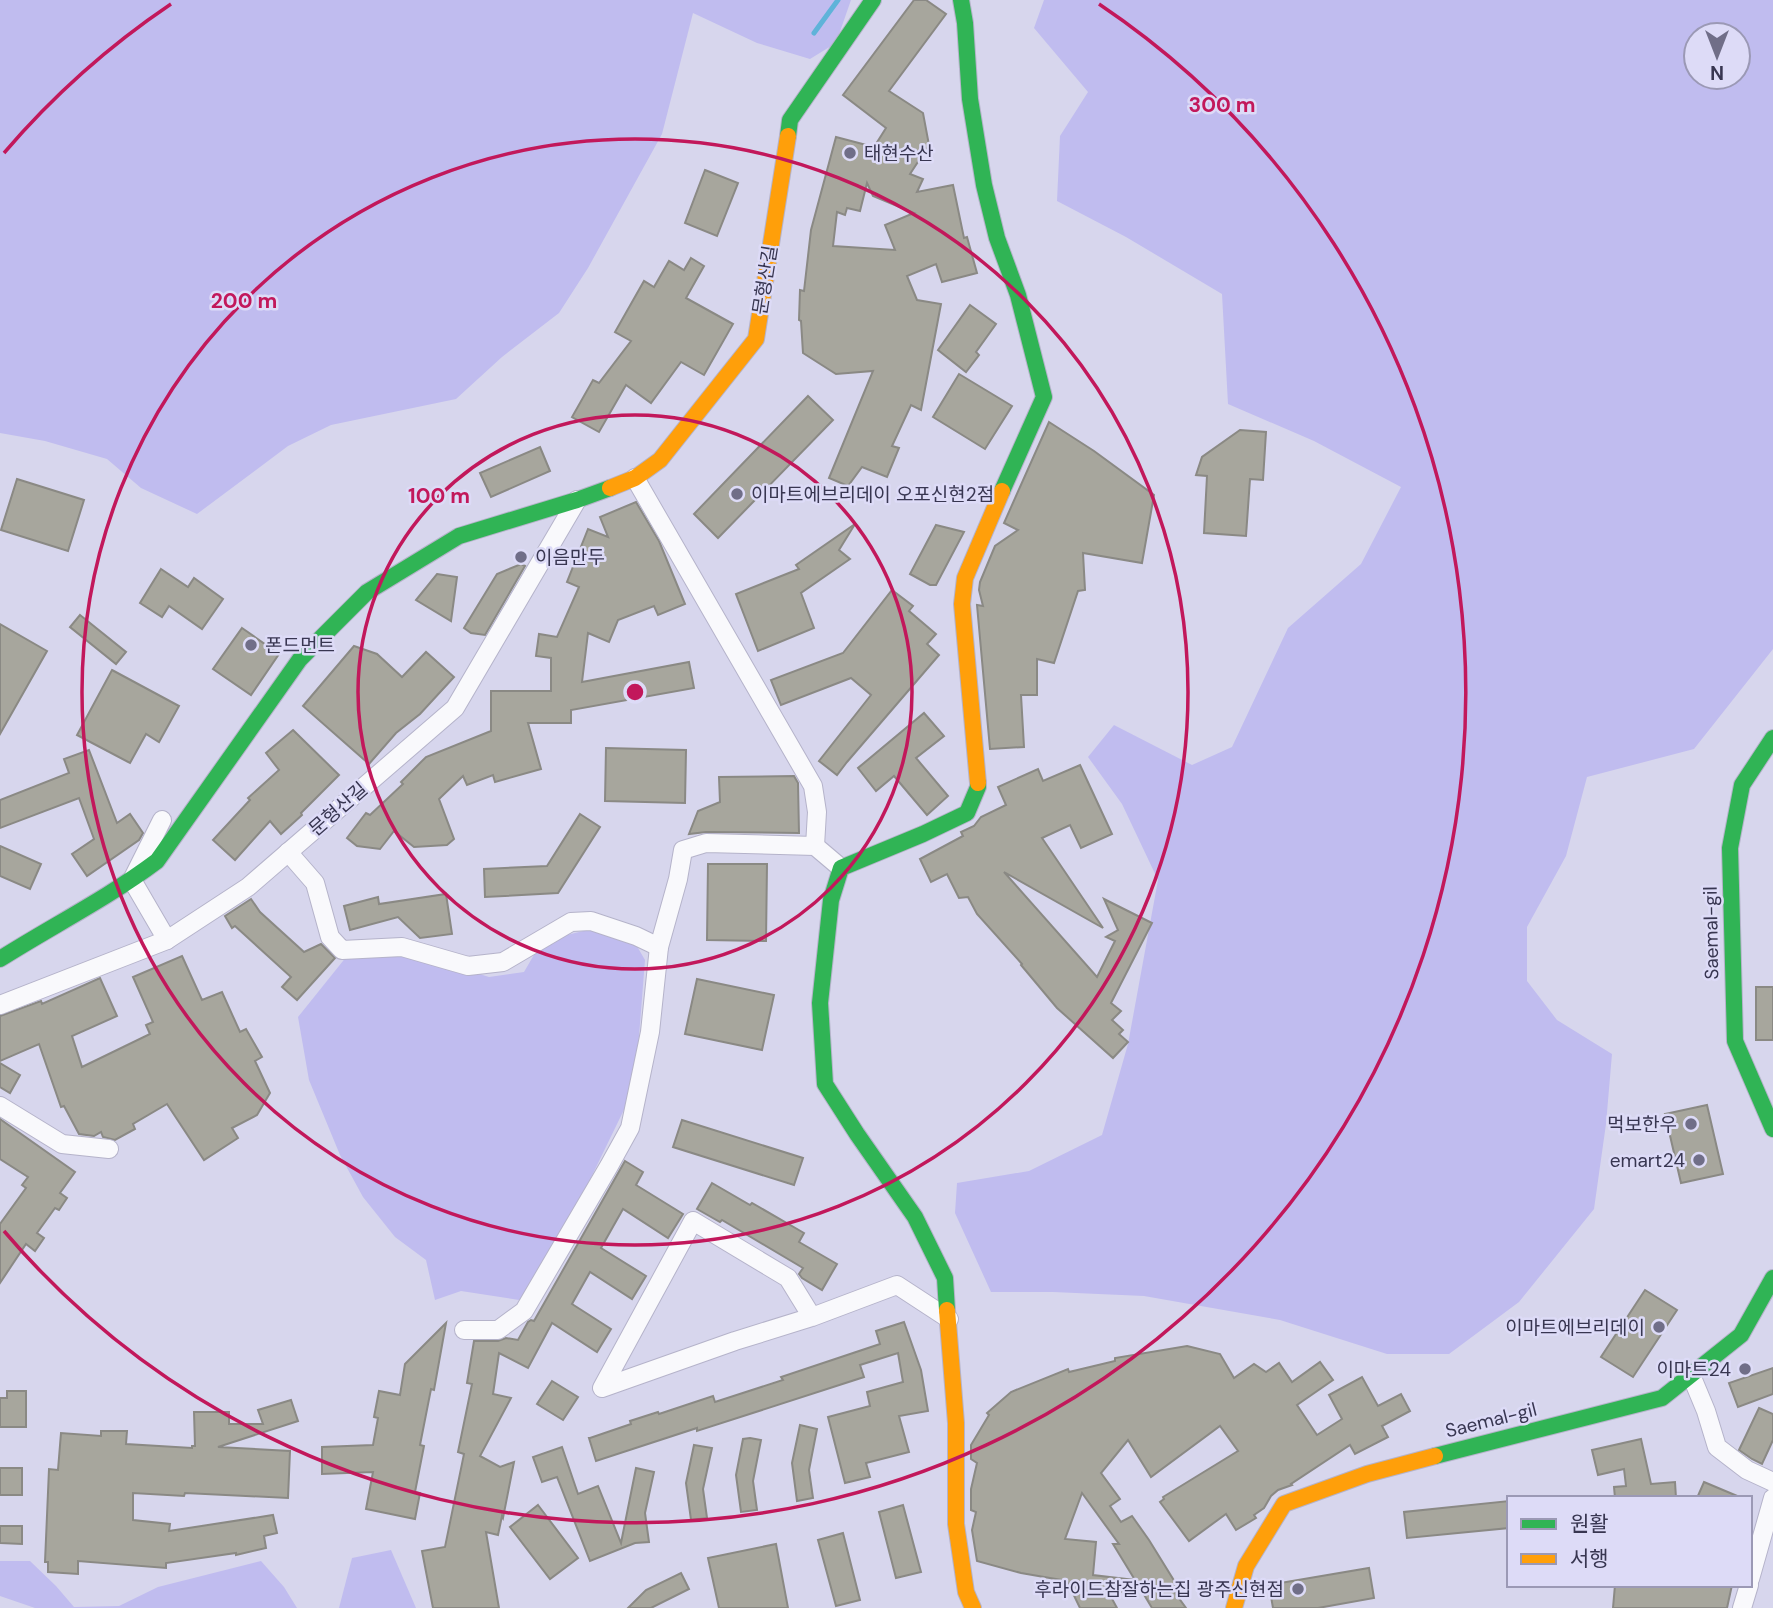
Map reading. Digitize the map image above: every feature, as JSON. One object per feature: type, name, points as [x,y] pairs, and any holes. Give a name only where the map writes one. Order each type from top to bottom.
[{"type":"street","name":"문형산길","points":[[0,959],[132,880],[157,861],[300,659],[368,592],[459,536],[576,500],[635,478],[660,460],[756,339],[790,120],[873,0]]},
{"type":"street","points":[[961,0],[970,99],[984,185],[997,237],[1018,295],[1044,397],[965,578],[962,604],[978,787],[967,813],[841,868],[831,900],[820,1003],[825,1084],[915,1217],[945,1278],[956,1423],[956,1524],[966,1592],[973,1608]]},
{"type":"street","points":[[635,478],[813,786],[817,812],[815,846]]},
{"type":"street","name":"문형산길","points":[[0,1005],[167,940],[248,887],[456,708],[576,500]]},
{"type":"street","name":"Saemal-gil","points":[[1773,738],[1742,785],[1730,848],[1735,1041],[1773,1129]]},
{"type":"street","points":[[162,820],[132,880],[167,940]]},
{"type":"street","points":[[464,1331],[498,1330],[524,1311],[630,1128],[650,1032],[659,947],[678,879],[683,850],[706,843],[815,846],[841,868]]},
{"type":"street","points":[[288,852],[315,883],[330,937],[342,950],[402,947],[468,966],[491,964],[503,962],[571,922],[591,921],[659,947]]},
{"type":"street","points":[[0,1105],[62,1143],[109,1149]]},
{"type":"street","points":[[813,1317],[788,1278],[693,1221],[602,1388],[735,1341],[813,1317],[897,1285],[949,1319]]},
{"type":"street","name":"Saemal-gil","points":[[1234,1608],[1247,1566],[1284,1504],[1367,1474],[1662,1398],[1741,1335],[1765,1306],[1773,1278]]},
{"type":"street","points":[[1691,1375],[1717,1447],[1747,1470],[1773,1482]]},
{"type":"street","points":[[1752,1572],[1773,1498]]},
{"type":"street","points":[[1742,1608],[1748,1587]]},
{"type":"shaded area","points":[[0,0],[851,0],[836,43],[810,59],[757,43],[693,13],[662,134],[588,268],[559,313],[502,357],[456,399],[331,425],[288,446],[197,514],[141,488],[107,459],[45,441],[0,433]]},
{"type":"shaded area","points":[[1044,0],[1773,0],[1773,649],[1694,749],[1587,777],[1566,856],[1527,927],[1527,981],[1557,1020],[1612,1054],[1606,1124],[1594,1209],[1519,1302],[1449,1354],[1387,1354],[1280,1320],[1144,1296],[991,1292],[955,1213],[957,1183],[1029,1171],[1102,1135],[1128,1044],[1158,880],[1122,804],[1088,757],[1114,725],[1192,765],[1232,747],[1288,628],[1361,564],[1401,487],[1314,441],[1228,404],[1222,294],[1126,237],[1057,201],[1060,136],[1088,92],[1034,28]]},
{"type":"shaded area","points":[[608,925],[631,936],[645,960],[635,1087],[551,1260],[519,1300],[461,1291],[435,1300],[426,1260],[395,1237],[363,1197],[340,1155],[309,1080],[298,1017],[351,951],[395,955],[451,965],[489,977],[524,972],[542,941]]},
{"type":"shaded area","points":[[391,1550],[416,1608],[339,1608],[352,1558]]},
{"type":"shaded area","points":[[0,1561],[30,1561],[74,1607],[119,1606],[158,1587],[261,1561],[284,1587],[297,1608],[35,1608],[0,1596]]},
{"type":"building","points":[[914,0],[926,0],[946,14],[889,91],[923,113],[929,145],[910,174],[923,179],[917,192],[953,185],[964,238],[967,237],[977,273],[942,282],[936,264],[907,276],[917,300],[941,304],[921,410],[911,405],[892,446],[899,448],[887,477],[862,467],[848,486],[829,478],[873,371],[836,374],[803,353],[799,320],[800,290],[804,291],[811,230],[836,137],[874,147],[886,128],[843,95]],"holes":[[[867,183],[873,196],[914,213],[885,225],[895,250],[833,246],[837,212],[845,215],[847,208],[860,211]]]},
{"type":"building","points":[[705,170],[738,183],[717,236],[685,223]]},
{"type":"building","points":[[691,258],[704,266],[686,298],[733,324],[704,375],[681,362],[651,403],[626,385],[599,432],[572,417],[593,380],[599,383],[631,341],[615,332],[644,281],[654,287],[669,261],[684,270]]},
{"type":"building","points":[[970,305],[996,324],[976,352],[979,355],[966,372],[938,350]]},
{"type":"building","points":[[959,374],[1012,406],[985,449],[933,417]]},
{"type":"building","points":[[808,396],[833,420],[718,538],[694,514]]},
{"type":"building","points":[[1049,422],[1154,495],[1142,563],[1083,553],[1085,590],[1078,591],[1054,663],[1037,659],[1037,695],[1021,695],[1024,747],[990,749],[977,605],[983,606],[980,582],[995,546],[1018,530],[1004,523]]},
{"type":"building","points":[[1240,430],[1266,432],[1263,480],[1250,479],[1246,536],[1204,533],[1207,476],[1196,475],[1202,457]]},
{"type":"building","points":[[540,447],[550,471],[491,497],[480,473]]},
{"type":"building","points":[[17,479],[84,500],[68,551],[1,530]]},
{"type":"building","points":[[636,502],[659,541],[685,604],[658,615],[654,606],[618,620],[609,642],[588,633],[582,682],[689,662],[694,688],[571,710],[571,723],[528,723],[541,769],[495,782],[493,775],[467,785],[463,776],[439,799],[454,839],[447,845],[414,847],[394,831],[380,849],[357,846],[347,838],[366,813],[370,815],[403,784],[401,782],[426,757],[491,731],[491,691],[551,691],[551,658],[536,656],[539,634],[557,637],[579,587],[567,582],[588,529],[608,537],[600,517]]},
{"type":"building","points":[[855,524],[839,550],[850,559],[801,593],[814,628],[758,651],[736,594],[799,569],[796,565]]},
{"type":"building","points":[[936,525],[964,532],[936,585],[930,585],[910,574]]},
{"type":"building","points":[[521,564],[525,566],[485,635],[471,633],[464,628],[497,574]]},
{"type":"building","points":[[161,569],[188,587],[194,578],[223,599],[202,629],[169,606],[162,617],[140,603]]},
{"type":"building","points":[[437,574],[457,577],[451,621],[416,600]]},
{"type":"building","points":[[892,590],[913,606],[909,611],[936,634],[927,644],[939,655],[837,775],[819,761],[871,695],[851,678],[781,705],[771,680],[843,653]]},
{"type":"building","points":[[80,615],[126,652],[116,664],[70,627]]},
{"type":"building","points":[[0,624],[47,651],[0,734]]},
{"type":"building","points":[[242,628],[279,654],[251,695],[213,669]]},
{"type":"building","points":[[354,646],[377,654],[402,677],[426,652],[454,677],[420,714],[396,733],[369,764],[303,706]]},
{"type":"building","points":[[112,670],[179,706],[159,742],[146,734],[130,763],[77,735]]},
{"type":"building","points":[[924,713],[944,736],[916,758],[948,796],[927,815],[894,776],[876,791],[858,768]]},
{"type":"building","points":[[293,730],[339,775],[281,834],[270,821],[235,860],[213,840],[250,800],[248,798],[279,770],[266,753]]},
{"type":"building","points":[[606,748],[686,750],[685,803],[605,801]]},
{"type":"building","points":[[89,750],[117,823],[130,814],[143,833],[139,840],[87,876],[72,854],[94,839],[79,798],[0,828],[0,800],[69,773],[64,759]]},
{"type":"building","points":[[1080,765],[1112,834],[1081,848],[1070,825],[1042,838],[1103,928],[1004,872],[1097,977],[1115,941],[1106,937],[1118,930],[1104,899],[1152,923],[1111,1003],[1121,1011],[1112,1020],[1123,1030],[1119,1034],[1128,1042],[1113,1058],[1057,1008],[977,914],[968,897],[959,898],[947,874],[931,882],[920,859],[963,836],[961,832],[974,826],[981,817],[1006,805],[998,787],[1038,769],[1043,781]]},
{"type":"building","points":[[794,776],[798,783],[799,833],[689,834],[698,811],[720,802],[719,777]]},
{"type":"building","points":[[580,814],[600,827],[558,893],[485,897],[484,869],[547,866]]},
{"type":"building","points":[[0,846],[41,864],[30,889],[0,876]]},
{"type":"building","points":[[708,864],[767,864],[766,941],[707,940]]},
{"type":"building","points":[[446,894],[452,934],[420,938],[398,917],[350,930],[344,906],[378,897],[379,904]]},
{"type":"building","points":[[251,899],[260,912],[304,952],[321,944],[335,958],[297,1000],[282,987],[291,977],[235,926],[232,928],[225,916]]},
{"type":"building","points":[[182,956],[202,1000],[222,992],[240,1032],[246,1029],[262,1057],[255,1061],[270,1093],[257,1115],[232,1128],[238,1138],[204,1160],[167,1104],[133,1124],[135,1129],[115,1140],[103,1137],[101,1132],[94,1136],[79,1134],[64,1106],[61,1107],[39,1044],[0,1061],[0,1016],[41,1001],[42,1004],[100,978],[117,1016],[72,1036],[82,1067],[150,1034],[146,1025],[153,1022],[133,977]]},
{"type":"building","points":[[697,979],[774,995],[762,1050],[685,1034]]},
{"type":"building","points":[[1756,987],[1773,987],[1773,1040],[1756,1040]]},
{"type":"building","points":[[0,1063],[20,1075],[10,1093],[0,1087]]},
{"type":"building","points":[[1707,1105],[1723,1174],[1681,1183],[1665,1114]]},
{"type":"building","points":[[0,1119],[75,1172],[60,1193],[67,1198],[59,1210],[55,1208],[37,1233],[44,1238],[35,1251],[26,1244],[0,1283],[0,1224],[26,1188],[22,1185],[28,1177],[0,1159]]},
{"type":"building","points":[[682,1120],[803,1158],[794,1185],[673,1147]]},
{"type":"building","points":[[625,1161],[643,1172],[636,1185],[683,1214],[668,1238],[623,1209],[601,1248],[646,1276],[632,1299],[590,1272],[572,1304],[611,1329],[597,1352],[552,1323],[528,1368],[499,1353],[493,1394],[511,1398],[480,1456],[500,1467],[514,1462],[498,1535],[486,1532],[499,1608],[433,1608],[422,1551],[445,1547],[464,1454],[458,1452],[472,1384],[467,1383],[474,1341],[498,1341],[506,1338],[518,1340],[528,1322],[534,1321]]},
{"type":"building","points":[[712,1183],[804,1233],[799,1242],[837,1264],[822,1290],[802,1278],[799,1274],[803,1268],[722,1220],[720,1222],[697,1209]]},
{"type":"building","points":[[1645,1290],[1677,1310],[1633,1377],[1601,1357]]},
{"type":"building","points":[[904,1322],[921,1370],[928,1411],[899,1416],[909,1452],[866,1463],[870,1477],[845,1483],[828,1417],[870,1406],[867,1392],[903,1382],[898,1353],[860,1365],[864,1377],[596,1461],[589,1438],[658,1412],[659,1414],[713,1396],[715,1402],[783,1380],[781,1377],[880,1344],[876,1331]]},
{"type":"building","points":[[446,1323],[434,1390],[431,1389],[420,1445],[424,1446],[415,1492],[420,1493],[415,1519],[366,1509],[373,1472],[322,1474],[322,1447],[373,1445],[379,1391],[400,1395],[405,1364]]},
{"type":"building","points":[[1187,1346],[1220,1354],[1234,1378],[1254,1364],[1266,1372],[1279,1363],[1292,1382],[1320,1362],[1333,1380],[1297,1405],[1317,1435],[1342,1419],[1329,1395],[1362,1377],[1378,1406],[1401,1394],[1410,1411],[1382,1426],[1388,1437],[1355,1454],[1350,1445],[1292,1485],[1278,1490],[1264,1508],[1254,1515],[1256,1518],[1236,1530],[1226,1514],[1189,1541],[1160,1502],[1163,1497],[1238,1451],[1220,1426],[1151,1477],[1128,1440],[1101,1473],[1120,1499],[1110,1506],[1121,1522],[1132,1516],[1178,1587],[1173,1590],[1186,1608],[1152,1608],[1137,1583],[1111,1597],[1117,1608],[1080,1608],[1067,1581],[1021,1573],[977,1561],[972,1530],[976,1512],[971,1510],[971,1489],[977,1463],[971,1459],[971,1445],[989,1415],[987,1413],[1011,1392],[1068,1369],[1069,1372],[1115,1361],[1115,1358]],"holes":[[[1082,1493],[1119,1544],[1113,1544],[1135,1580],[1093,1575],[1096,1542],[1065,1539]]]},
{"type":"building","points":[[1773,1368],[1773,1394],[1738,1407],[1729,1383]]},
{"type":"building","points":[[552,1381],[578,1397],[563,1420],[537,1404]]},
{"type":"building","points":[[7,1391],[26,1391],[26,1427],[0,1427],[0,1398],[7,1398]]},
{"type":"building","points":[[291,1400],[298,1421],[218,1447],[290,1451],[288,1498],[133,1493],[133,1520],[170,1524],[169,1531],[273,1515],[277,1533],[264,1536],[266,1548],[236,1555],[166,1563],[166,1568],[78,1561],[78,1574],[48,1572],[48,1562],[45,1562],[49,1469],[58,1470],[61,1433],[101,1436],[101,1431],[127,1431],[126,1444],[192,1448],[195,1446],[194,1412],[229,1412],[229,1424],[263,1424],[258,1410]]},
{"type":"building","points":[[1759,1408],[1773,1414],[1773,1440],[1762,1464],[1739,1450]]},
{"type":"building","points":[[800,1425],[817,1429],[809,1470],[813,1498],[797,1501],[792,1463]]},
{"type":"building","points":[[743,1439],[761,1440],[753,1481],[757,1510],[741,1512],[736,1475]]},
{"type":"building","points":[[1641,1439],[1651,1484],[1675,1482],[1676,1496],[1615,1496],[1614,1487],[1626,1486],[1624,1469],[1598,1475],[1592,1450]]},
{"type":"building","points":[[694,1445],[712,1448],[703,1489],[707,1518],[691,1520],[686,1483]]},
{"type":"building","points":[[562,1447],[578,1494],[598,1486],[621,1543],[636,1468],[654,1472],[645,1513],[649,1542],[635,1543],[590,1561],[557,1477],[542,1482],[533,1457]]},
{"type":"building","points":[[0,1468],[22,1468],[22,1495],[0,1495]]},
{"type":"building","points":[[1704,1482],[1737,1496],[1698,1496]]},
{"type":"building","points":[[1507,1501],[1507,1528],[1407,1538],[1404,1512]]},
{"type":"building","points":[[538,1505],[578,1558],[550,1579],[510,1527]]},
{"type":"building","points":[[903,1505],[921,1572],[896,1578],[879,1512]]},
{"type":"building","points":[[0,1526],[22,1526],[22,1544],[0,1543]]},
{"type":"building","points":[[843,1533],[860,1600],[836,1606],[818,1540]]},
{"type":"building","points":[[776,1544],[788,1608],[719,1608],[708,1558]]},
{"type":"building","points":[[1369,1568],[1374,1598],[1318,1608],[1273,1608],[1269,1585]]},
{"type":"building","points":[[681,1573],[689,1589],[651,1608],[628,1608],[646,1590]]},
{"type":"building","points":[[1615,1587],[1732,1587],[1727,1608],[1613,1608]]},
{"type":"waterway","points":[[814,33],[838,0]]},
{"type":"traffic: fast","points":[[788,136],[790,120],[873,0]]},
{"type":"traffic: fast","points":[[961,0],[970,99],[984,185],[997,238],[1018,295],[1044,397],[1002,491]]},
{"type":"traffic: fast","points":[[0,959],[100,900],[157,861],[300,659],[367,592],[459,536],[610,488]]},
{"type":"traffic: fast","points":[[1773,738],[1742,785],[1730,848],[1735,1041],[1773,1129]]},
{"type":"traffic: fast","points":[[947,1310],[945,1278],[915,1217],[825,1084],[820,1003],[831,900],[841,868],[967,813],[978,783]]},
{"type":"traffic: fast","points":[[1435,1456],[1662,1398],[1741,1335],[1773,1278]]},
{"type":"traffic: slow","points":[[610,488],[635,478],[660,460],[756,339],[788,136]]},
{"type":"traffic: slow","points":[[978,783],[962,604],[965,578],[1002,491]]},
{"type":"traffic: slow","points":[[947,1310],[956,1423],[956,1524],[966,1592],[973,1608]]},
{"type":"traffic: slow","points":[[1234,1608],[1246,1566],[1284,1504],[1367,1474],[1435,1456]]},
{"type":"place","name":"태현수산","points":[[850,153]]},
{"type":"place","name":"이마트에브리데이 오포신현2점","points":[[737,494]]},
{"type":"place","name":"이음만두","points":[[521,557]]},
{"type":"place","name":"폰드먼트","points":[[251,645]]},
{"type":"place","name":"먹보한우","points":[[1691,1124]]},
{"type":"place","name":"emart24","points":[[1699,1160]]},
{"type":"place","name":"이마트에브리데이","points":[[1659,1327]]},
{"type":"place","name":"이마트24","points":[[1745,1369]]},
{"type":"place","name":"후라이드참잘하는집 광주신현점","points":[[1298,1589]]}]
